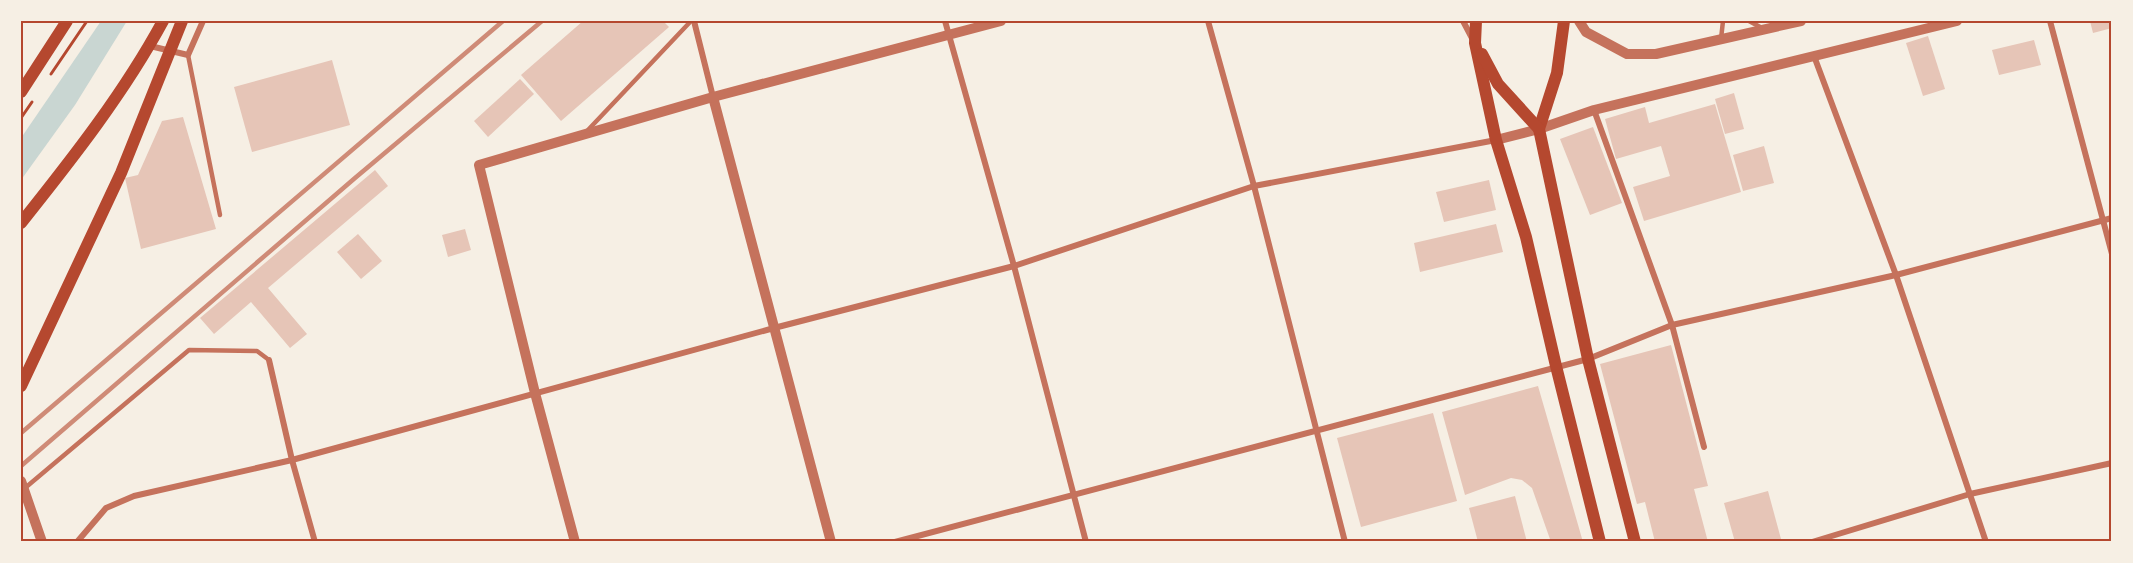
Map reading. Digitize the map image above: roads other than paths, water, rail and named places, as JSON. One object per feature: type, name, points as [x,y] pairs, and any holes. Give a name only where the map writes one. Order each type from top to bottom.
[{"type":"main road","points":[[21,92],[67,21]]},
{"type":"main road","points":[[21,223],[73,157],[150,46],[163,21]]},
{"type":"main road","points":[[21,386],[121,173],[172,52],[182,21]]},
{"type":"main road","points":[[1476,21],[1475,43],[1496,140],[1527,237],[1556,366],[1600,542]]},
{"type":"main road","points":[[1564,21],[1557,73],[1539,129],[1588,359],[1635,542]]},
{"type":"main road","points":[[1475,43],[1498,84],[1539,129]]},
{"type":"street","points":[[150,46],[188,56],[203,21]]},
{"type":"street","points":[[693,21],[831,542]]},
{"type":"street","points":[[945,21],[1014,266],[1086,542]]},
{"type":"street","points":[[575,542],[535,393],[479,165],[713,97],[1001,21]]},
{"type":"street","points":[[1208,21],[1254,186],[1345,542]]},
{"type":"street","points":[[1463,21],[1475,43]]},
{"type":"street","points":[[1579,21],[1586,32],[1627,54],[1656,54],[1801,21]]},
{"type":"street","points":[[77,542],[106,508],[134,496],[292,460],[774,328],[1014,266],[1254,186],[1496,140],[1539,129],[1594,110],[1957,21]]},
{"type":"street","points":[[2050,21],[2112,254]]},
{"type":"street","points":[[1814,56],[1896,275],[1986,542]]},
{"type":"street","points":[[1594,110],[1672,325],[1704,447]]},
{"type":"street","points":[[895,542],[1588,359],[1672,325],[1896,275],[2112,218]]},
{"type":"street","points":[[269,360],[292,460],[315,542]]},
{"type":"street","points":[[1812,542],[1970,494],[2112,463]]},
{"type":"street","points":[[21,481],[42,542]]},
{"type":"lane","points":[[586,133],[693,21]]},
{"type":"lane","points":[[1720,39],[1723,21]]},
{"type":"lane","points":[[1749,21],[1765,29]]},
{"type":"lane","points":[[188,56],[220,215]]},
{"type":"lane","points":[[21,492],[189,350],[257,351],[269,360]]},
{"type":"railway","points":[[21,433],[503,21]]},
{"type":"railway","points":[[21,466],[355,178],[542,21]]}]
